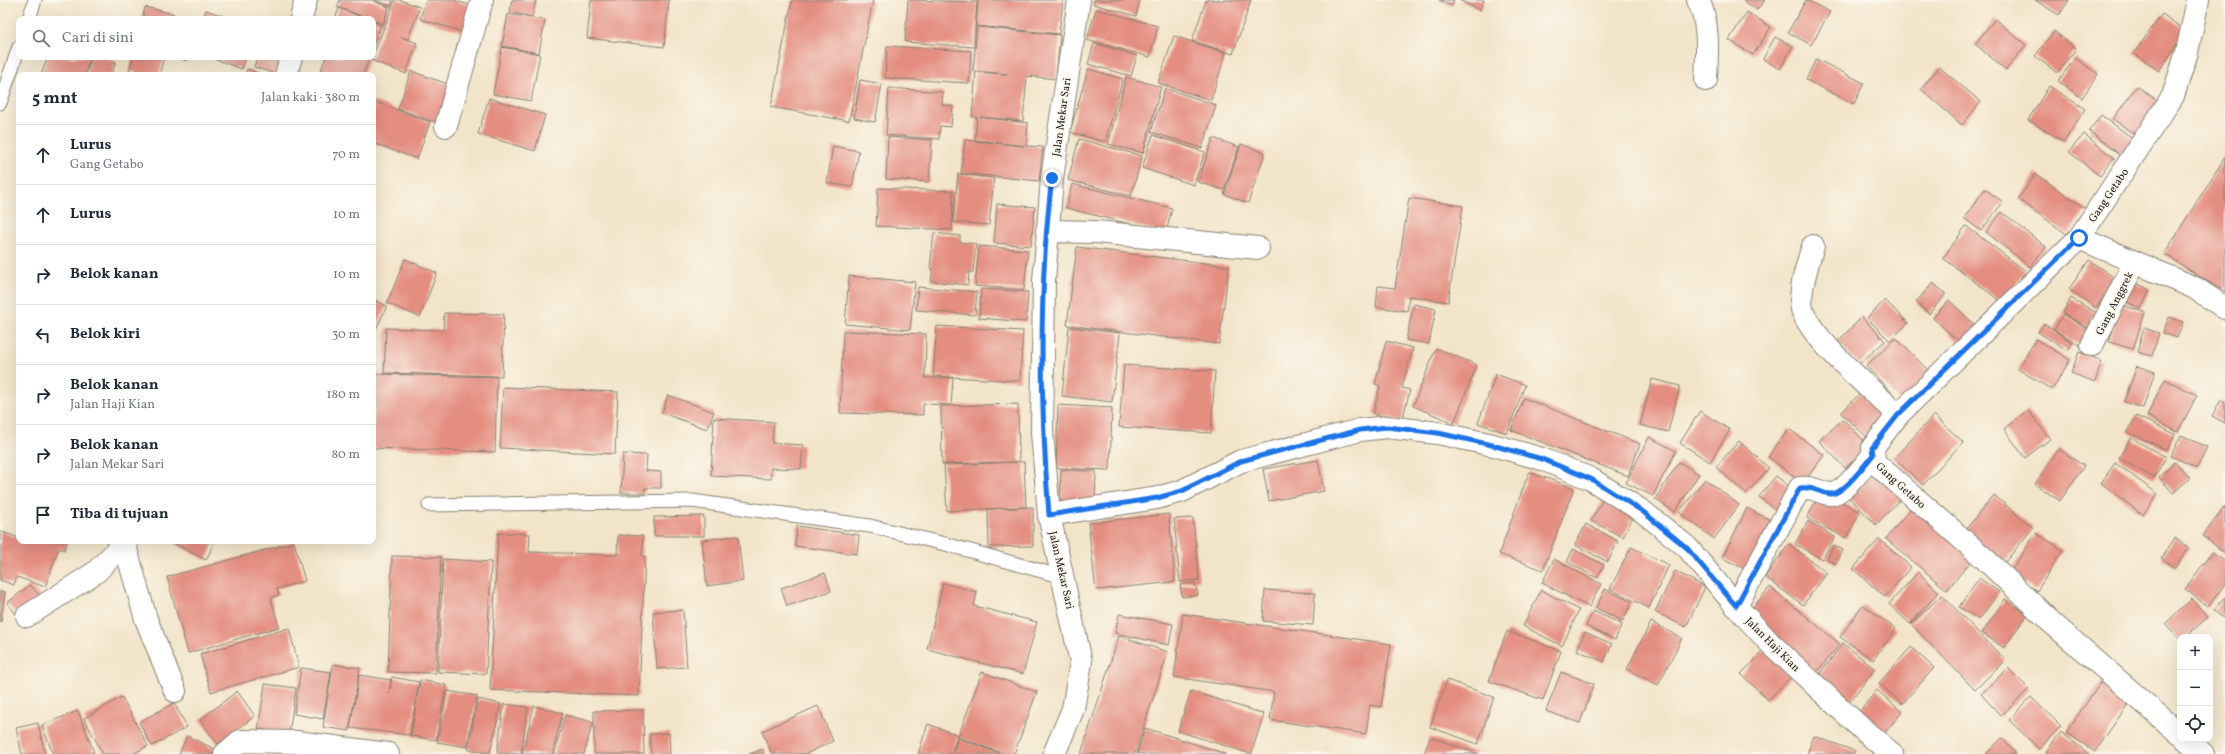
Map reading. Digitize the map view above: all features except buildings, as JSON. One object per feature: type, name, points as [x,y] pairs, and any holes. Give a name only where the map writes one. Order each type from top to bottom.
[{"type":"street","points":[[302,16],[306,0]]},
{"type":"street","points":[[446,126],[458,90],[482,0]]},
{"type":"street","name":"Jalan Mekar Sari","points":[[1054,754],[1073,709],[1081,662],[1049,515],[1042,432],[1043,318],[1047,231],[1052,178],[1079,0]]},
{"type":"street","points":[[1698,0],[1703,9],[1707,37],[1706,80]]},
{"type":"street","name":"Gang Getabo","points":[[2177,731],[2052,623],[1985,559],[1874,462],[1872,448],[1898,415],[2079,238],[2173,96],[2187,52],[2198,0]]},
{"type":"street","points":[[287,72],[290,60]]},
{"type":"street","points":[[1047,231],[1096,232],[1258,248]]},
{"type":"street","points":[[2079,238],[2195,288],[2225,308]]},
{"type":"street","points":[[1813,246],[1803,279],[1801,308],[1813,332],[1898,415]]},
{"type":"street","name":"Gang Anggrek","points":[[2092,345],[2135,262]]},
{"type":"street","name":"Jalan Haji Kian","points":[[1049,515],[1157,498],[1182,491],[1241,461],[1360,430],[1387,427],[1438,433],[1492,445],[1542,459],[1591,479],[1642,511],[1687,548],[1736,606],[1769,642],[1861,728],[1892,754]]},
{"type":"street","points":[[1736,606],[1800,488],[1811,486],[1830,494],[1839,492],[1873,455]]},
{"type":"street","points":[[27,616],[96,572],[123,544]]},
{"type":"street","points":[[126,544],[146,619],[175,691]]},
{"type":"street","points":[[225,754],[240,740],[296,742],[388,754]]},
{"type":"street","points":[[2189,742],[2203,754]]},
{"type":"lane","points":[[30,16],[35,0]]},
{"type":"lane","points":[[0,103],[16,56]]},
{"type":"lane","points":[[429,505],[692,501],[870,526],[949,545],[1063,577]]},
{"type":"route","points":[[1052,178],[1047,231],[1042,334],[1042,432],[1049,515],[1157,498],[1182,491],[1241,461],[1327,437],[1360,430],[1387,427],[1438,433],[1492,445],[1542,459],[1591,479],[1642,511],[1687,548],[1736,606],[1800,488],[1811,486],[1830,494],[1839,492],[1873,455],[1872,448],[1898,415],[2079,238]]}]
